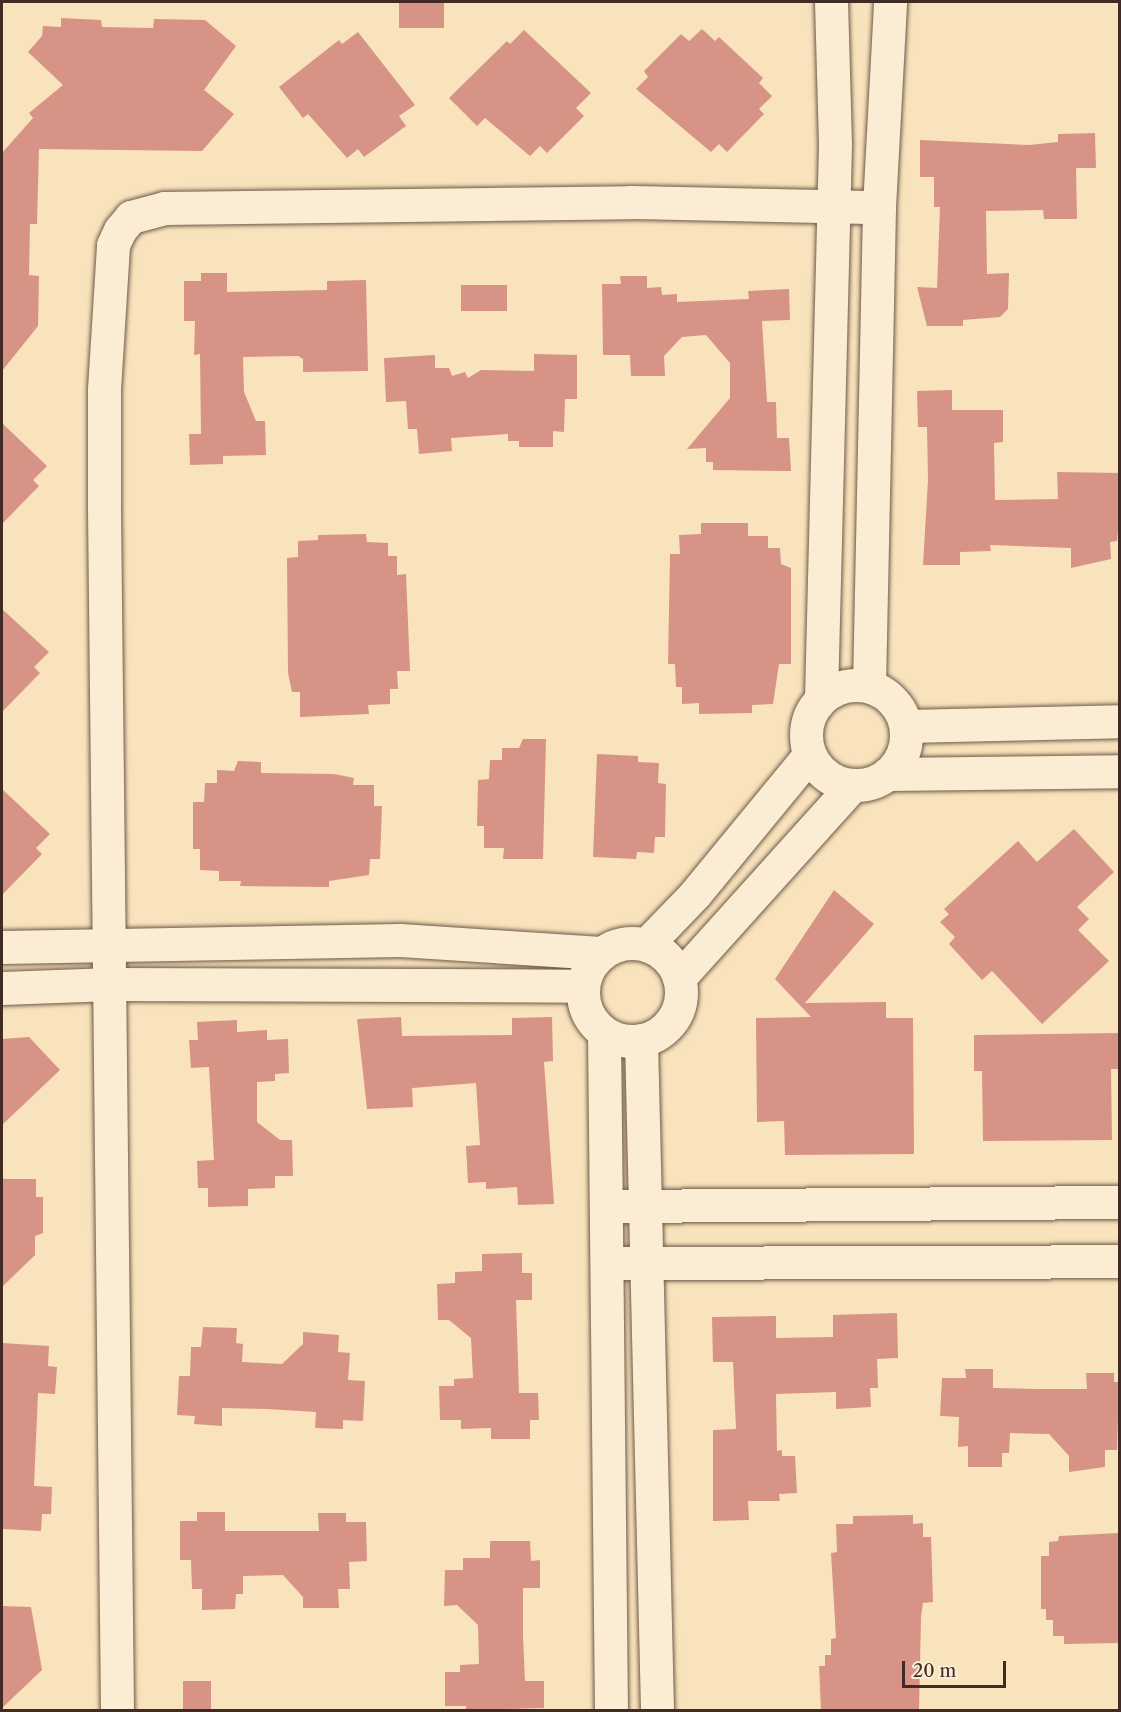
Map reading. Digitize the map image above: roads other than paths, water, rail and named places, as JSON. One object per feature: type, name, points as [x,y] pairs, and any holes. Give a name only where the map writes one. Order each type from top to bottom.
[{"type":"street","points":[[831,2],[834,205],[821,698],[807,725],[809,755],[826,776],[852,786],[872,783],[889,774],[1119,771]]},
{"type":"street","points":[[869,686],[879,207],[890,2]]},
{"type":"street","points":[[117,1710],[104,389],[113,245],[131,218],[164,208],[834,205],[879,207]]},
{"type":"street","points":[[821,698],[843,686],[869,686],[896,705],[906,726],[906,746],[889,774]]},
{"type":"street","points":[[906,726],[1119,721]]},
{"type":"street","points":[[646,945],[695,894],[809,755]]},
{"type":"street","points":[[679,978],[852,786]]},
{"type":"street","points":[[2,947],[400,940],[601,953]]},
{"type":"street","points":[[615,945],[646,945],[667,957],[679,978],[680,1005],[674,1018],[665,1029],[641,1040],[622,1040],[604,1033],[586,1013],[582,986],[601,953],[615,945]]},
{"type":"street","points":[[2,988],[111,984],[582,986]]},
{"type":"street","points":[[604,1033],[611,1710]]},
{"type":"street","points":[[641,1040],[643,1206],[657,1710]]},
{"type":"street","points":[[607,1207],[1119,1202]]},
{"type":"street","points":[[606,1263],[1119,1261]]}]
